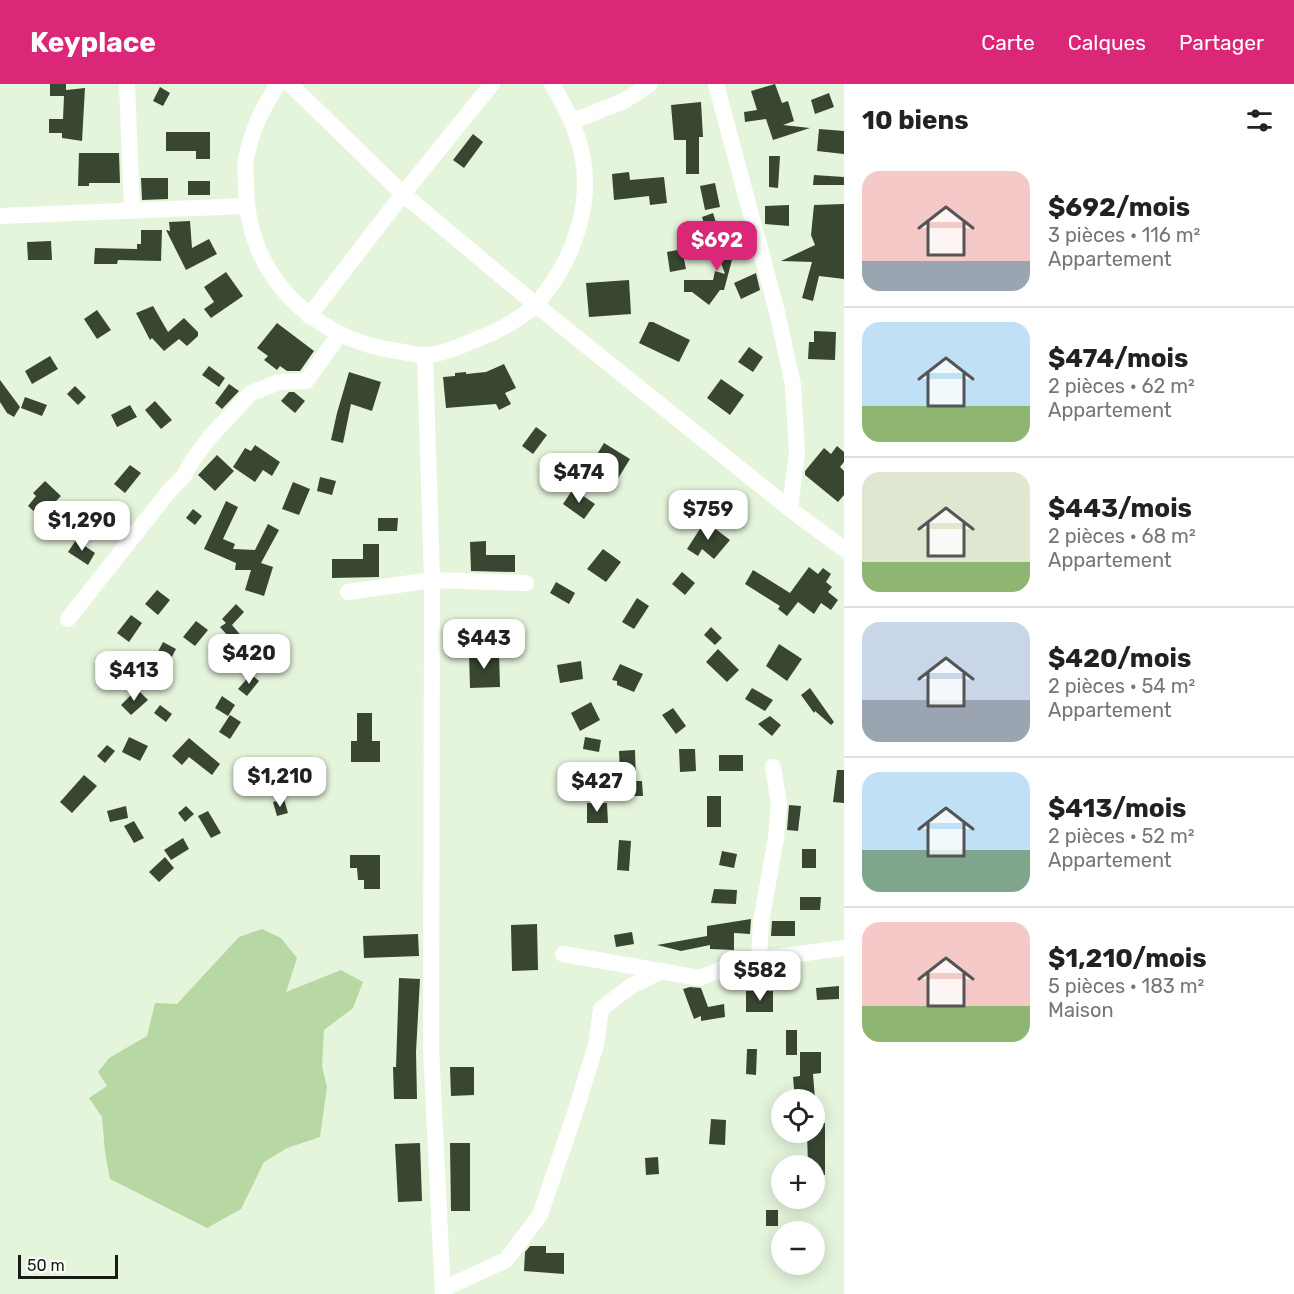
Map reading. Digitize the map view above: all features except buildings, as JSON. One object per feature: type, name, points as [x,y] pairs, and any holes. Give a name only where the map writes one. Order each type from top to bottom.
[{"type":"street","points":[[127,84],[132,211]]},
{"type":"street","points":[[278,84],[258,116],[246,160],[246,207],[257,248],[279,286],[309,316],[339,335],[378,348],[425,355],[458,347],[496,332],[536,304],[556,278],[575,241],[584,201],[584,160],[573,121],[552,84]]},
{"type":"street","points":[[290,84],[403,194],[790,509],[844,549]]},
{"type":"street","points":[[309,316],[492,84]]},
{"type":"street","points":[[573,121],[624,101],[650,84]]},
{"type":"street","points":[[716,84],[777,312],[793,385],[797,452],[790,509]]},
{"type":"street","points":[[0,216],[246,207]]},
{"type":"street","points":[[68,619],[170,490],[184,476],[210,437],[251,393],[279,382],[306,381],[339,335]]},
{"type":"street","points":[[425,355],[432,580],[431,1049],[443,1291],[507,1260],[540,1215],[596,1045],[601,1009],[631,986],[662,971]]},
{"type":"street","points":[[348,592],[432,580],[526,583]]},
{"type":"street","points":[[759,959],[761,922],[779,804],[773,767]]},
{"type":"street","points":[[562,954],[700,978],[738,962],[844,948]]},
{"type":"green space","points":[[262,929],[281,938],[297,958],[286,992],[341,970],[363,982],[353,1008],[324,1030],[322,1066],[327,1087],[320,1137],[287,1148],[264,1162],[241,1209],[207,1228],[110,1179],[102,1117],[89,1098],[107,1086],[98,1072],[109,1058],[147,1036],[155,1003],[177,1004],[239,937]]}]
